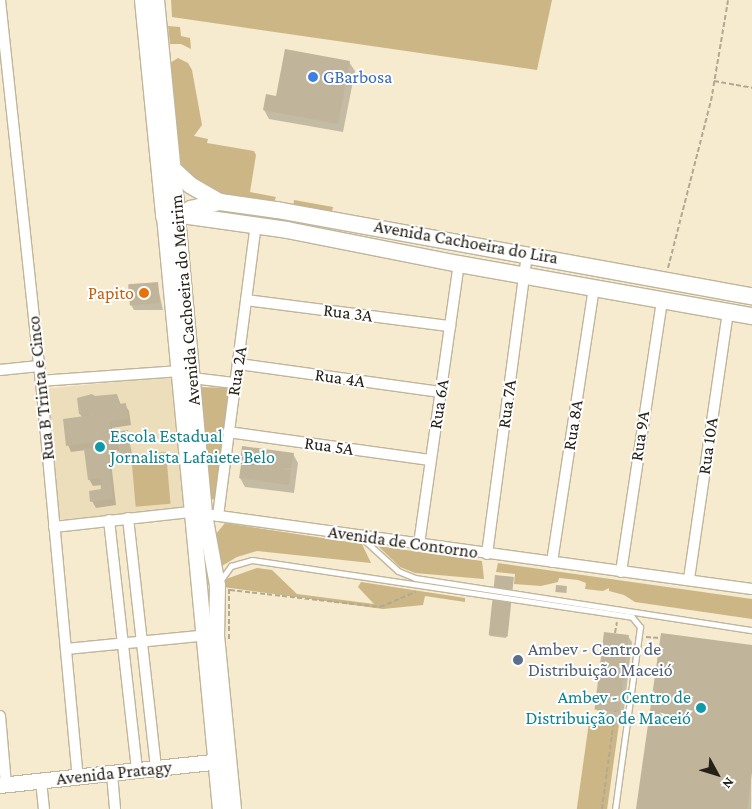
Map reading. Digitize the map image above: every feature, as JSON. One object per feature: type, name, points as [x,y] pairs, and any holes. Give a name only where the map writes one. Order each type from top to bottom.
[{"type":"main road","name":"Avenida Cachoeira do Meirim","points":[[143,0],[174,216]]},
{"type":"main road","name":"Avenida Cachoeira do Meirim","points":[[156,0],[173,170],[174,216]]},
{"type":"main road","points":[[173,170],[190,185],[217,203],[207,212],[211,220]]},
{"type":"main road","name":"Avenida Cachoeira do Lira","points":[[174,216],[191,209],[217,203],[527,253],[752,296]]},
{"type":"main road","name":"Avenida Cachoeira do Lira","points":[[174,216],[256,226],[752,316]]},
{"type":"street","name":"Rua B Trinta e Cinco","points":[[0,0],[41,381],[78,777]]},
{"type":"street","name":"Avenida Cachoeira do Meirim","points":[[174,216],[185,374],[204,514],[210,635],[221,762],[220,809]]},
{"type":"street","name":"Rua 2A","points":[[204,514],[224,461],[234,383],[239,364],[256,226]]},
{"type":"street","name":"Rua 7A","points":[[487,554],[527,253]]},
{"type":"street","name":"Rua 6A","points":[[419,544],[459,264]]},
{"type":"street","name":"Rua 8A","points":[[552,562],[594,288]]},
{"type":"street","name":"Rua 3A","points":[[246,300],[450,326]]},
{"type":"street","name":"Rua 9A","points":[[622,572],[662,300]]},
{"type":"street","name":"Rua 10A","points":[[689,579],[728,312]]},
{"type":"street","name":"Rua 4A","points":[[239,364],[442,392]]},
{"type":"street","points":[[0,370],[39,366]]},
{"type":"street","points":[[41,381],[185,374],[234,383]]},
{"type":"street","name":"Rua 5A","points":[[228,432],[430,460]]},
{"type":"street","name":"Avenida Cachoeira do Meirim","points":[[204,514],[222,587],[210,635]]},
{"type":"street","name":"Avenida de Contorno","points":[[54,528],[128,518],[204,514],[752,589]]},
{"type":"street","points":[[128,518],[156,770]]},
{"type":"street","points":[[109,520],[137,771]]},
{"type":"street","points":[[66,649],[141,640],[210,635]]},
{"type":"street","points":[[0,716],[3,785]]},
{"type":"street","name":"Avenida Cachoeira do Meirim","points":[[221,762],[233,809]]},
{"type":"street","name":"Avenida Pratagy","points":[[3,785],[221,762]]},
{"type":"street","points":[[112,774],[115,809]]},
{"type":"street","points":[[41,781],[44,809]]},
{"type":"lane","points":[[360,536],[398,571],[415,578],[752,630]]},
{"type":"lane","points":[[222,587],[231,566],[252,560],[632,617],[640,627],[615,809]]},
{"type":"path","points":[[664,279],[679,231],[714,81],[728,0]]},
{"type":"path","points":[[714,81],[752,88]]},
{"type":"path","points":[[224,461],[256,465]]},
{"type":"path","points":[[222,587],[380,608],[416,592],[425,593]]},
{"type":"path","points":[[602,809],[616,711]]},
{"type":"shaded area","points":[[171,0],[552,0],[537,70],[172,17]]},
{"type":"shaded area","points":[[168,26],[180,27],[181,36],[190,38],[191,49],[181,44],[170,44]]},
{"type":"shaded area","points":[[178,58],[188,63],[192,70],[202,125],[194,136],[208,139],[207,143],[254,151],[256,155],[250,192],[276,197],[274,202],[199,201],[184,188],[170,63]]},
{"type":"shaded area","points":[[294,200],[333,207],[331,216],[318,226],[295,222],[292,218]]},
{"type":"shaded area","points":[[167,377],[171,379],[185,508],[57,520],[45,389]]},
{"type":"shaded area","points":[[198,387],[229,388],[215,500],[207,498]]},
{"type":"shaded area","points":[[166,452],[171,504],[136,507],[131,455]]},
{"type":"shaded area","points":[[225,523],[362,544],[371,563],[257,551],[237,557],[220,567],[216,534]]},
{"type":"shaded area","points":[[378,546],[482,561],[484,579],[415,573],[400,567]]},
{"type":"shaded area","points":[[498,563],[752,599],[752,619],[635,602],[624,595],[609,591],[609,588],[603,591],[585,589],[586,583],[578,580],[559,578],[558,582],[541,586],[514,584],[515,574],[496,572]]},
{"type":"shaded area","points":[[257,568],[272,570],[297,594],[374,604],[358,587],[361,582],[465,598],[465,602],[425,596],[423,605],[383,609],[223,587],[226,579]]},
{"type":"shaded area","points":[[590,715],[620,719],[607,809],[577,809]]},
{"type":"building","name":"GBarbosa","points":[[285,49],[350,61],[338,124],[263,110],[266,94],[276,96]]},
{"type":"building","name":"Papito","points":[[158,282],[160,303],[130,306],[128,285]]},
{"type":"building","name":"Escola Estadual Jornalista Lafaiete Belo","points":[[92,394],[95,396],[117,394],[119,404],[126,403],[128,419],[109,421],[110,430],[99,434],[128,430],[131,455],[120,457],[118,445],[107,446],[113,499],[90,502],[89,491],[101,489],[100,478],[88,480],[84,449],[93,448],[93,442],[66,446],[63,419],[92,415],[79,414],[77,398]]},
{"type":"building","points":[[242,446],[294,453],[291,468],[282,469],[291,470],[289,485],[239,478],[241,465],[256,465],[240,461]]},
{"type":"building","points":[[495,575],[514,577],[508,637],[489,635]]},
{"type":"building","points":[[556,585],[567,586],[566,593],[555,592]]},
{"type":"building","points":[[604,632],[629,635],[619,712],[594,709]]},
{"type":"building","name":"Ambev - Centro de Distribuição de Maceió","points":[[661,633],[752,645],[752,772],[747,809],[636,809]]},
{"type":"place","name":"GBarbosa","points":[[313,77]]},
{"type":"place","name":"Papito","points":[[144,293]]},
{"type":"place","name":"Escola Estadual Jornalista Lafaiete Belo","points":[[100,447]]},
{"type":"place","name":"Ambev - Centro de Distribuição Maceió","points":[[518,660]]},
{"type":"place","name":"Ambev - Centro de Distribuição de Maceió","points":[[701,708]]}]
